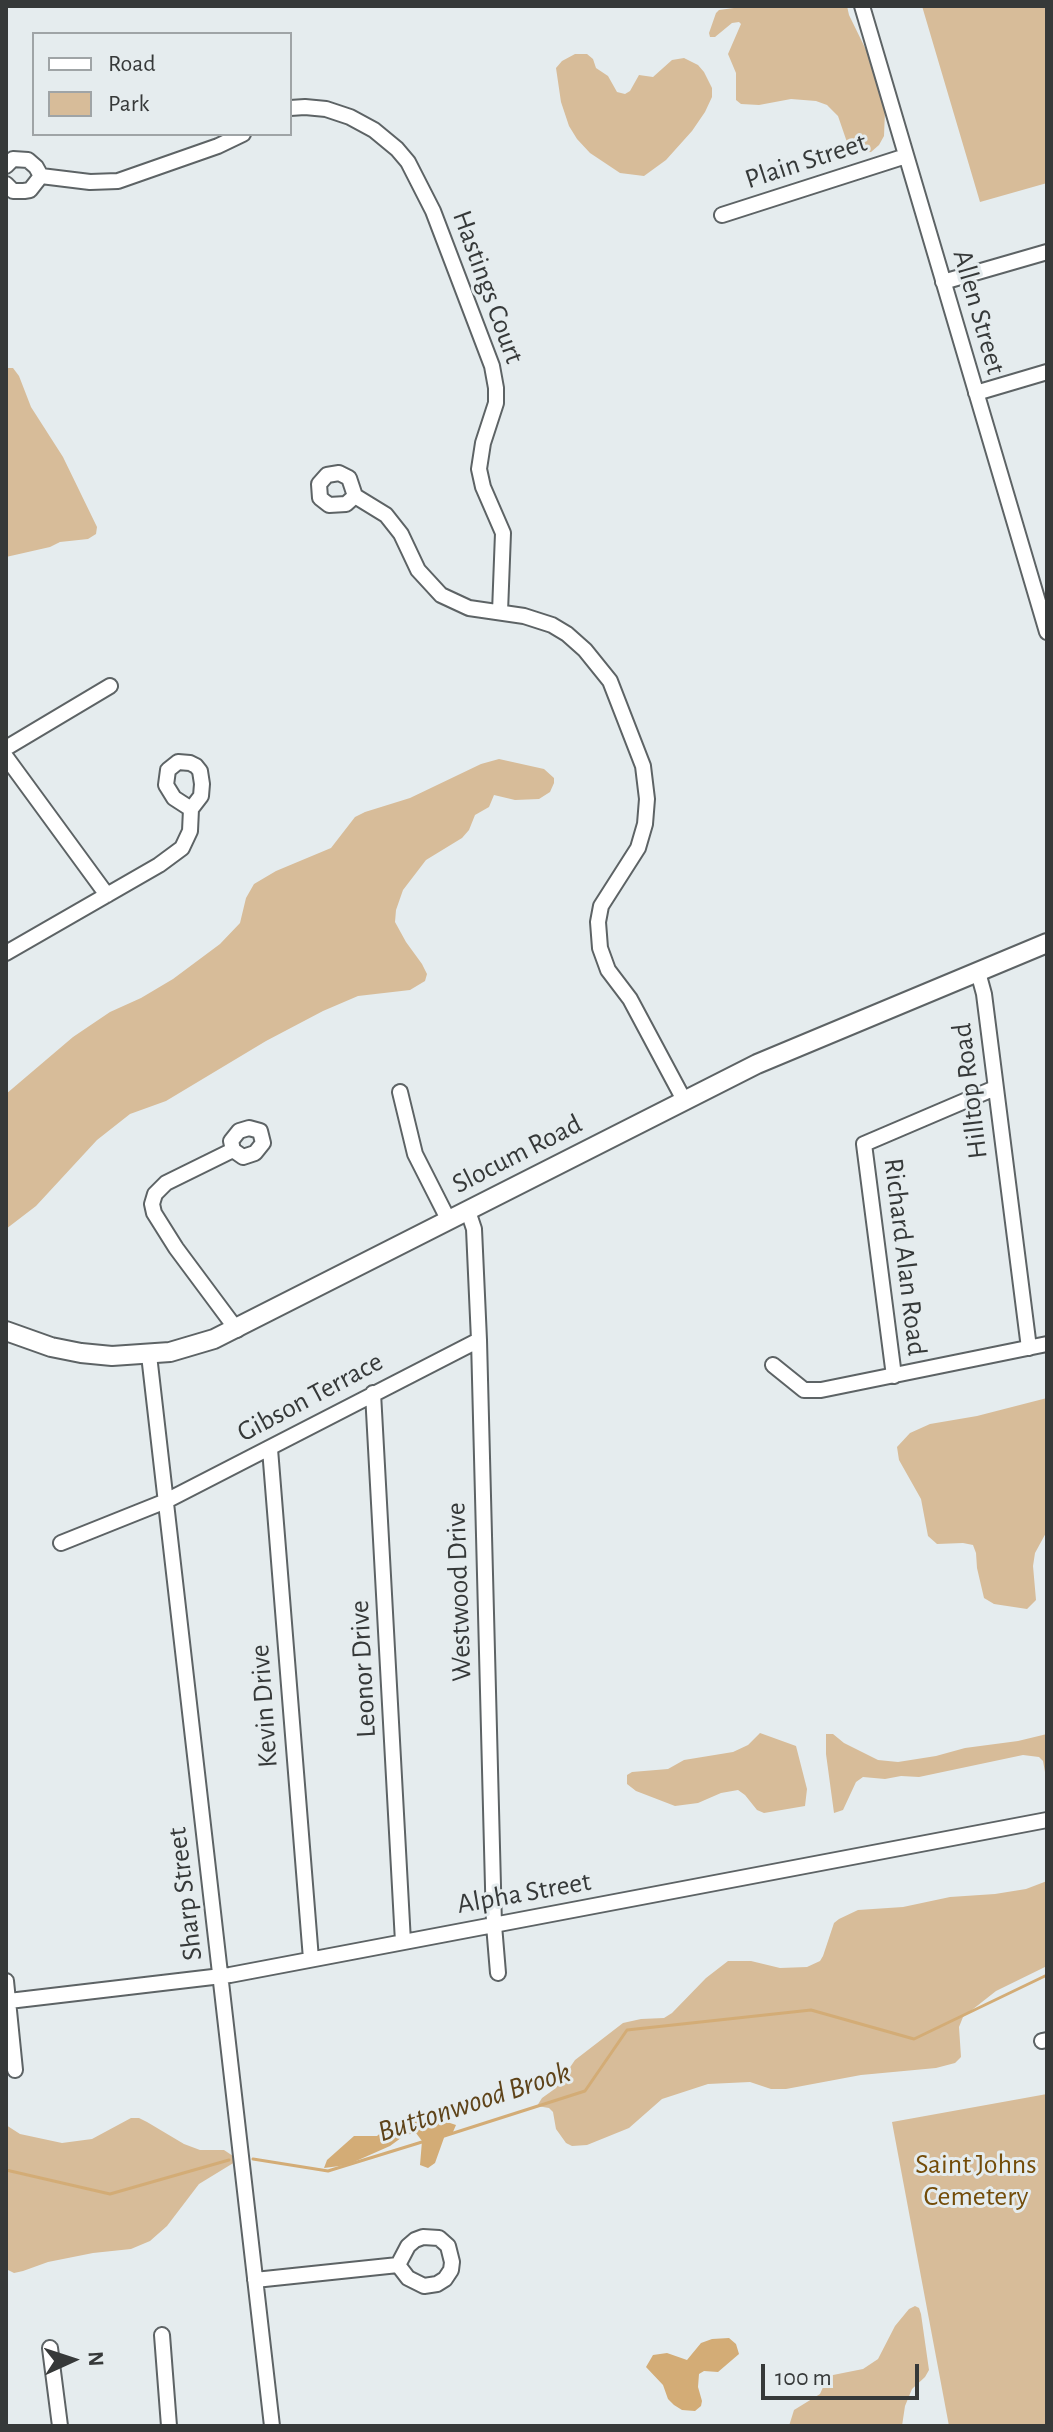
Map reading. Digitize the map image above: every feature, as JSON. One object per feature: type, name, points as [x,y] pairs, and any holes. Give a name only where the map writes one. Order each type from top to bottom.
[{"type":"main road","name":"Slocum Road","points":[[6,1331],[37,1343],[112,1356],[149,1355],[192,1347],[237,1330],[773,1056],[1047,943]]},
{"type":"street","name":"Allen Street","points":[[862,6],[1047,632]]},
{"type":"street","name":"Hastings Court","points":[[292,108],[326,109],[374,130],[408,162],[433,211],[492,366],[496,388],[496,403],[483,443],[479,469],[485,493],[503,533],[500,612]]},
{"type":"street","points":[[41,176],[90,182],[118,181],[239,136]]},
{"type":"street","name":"Plain Street","points":[[722,215],[906,156]]},
{"type":"street","points":[[6,166],[18,158],[28,160],[41,176]]},
{"type":"street","points":[[6,184],[13,191],[30,190],[41,176]]},
{"type":"street","points":[[943,282],[1047,252]]},
{"type":"street","points":[[976,393],[1047,372]]},
{"type":"street","points":[[355,496],[379,509],[394,524],[418,570],[441,595],[469,608],[544,622],[567,634],[600,666],[610,681],[646,780],[646,818],[635,855],[601,906],[598,922],[600,948],[608,970],[630,999],[684,1100]]},
{"type":"street","points":[[6,748],[110,686]]},
{"type":"street","points":[[6,757],[107,895]]},
{"type":"street","points":[[6,953],[159,865],[182,848],[190,831],[191,809]]},
{"type":"street","name":"Hilltop Road","points":[[978,972],[984,994],[1029,1348]]},
{"type":"street","name":"Richard Alan Road","points":[[894,1376],[864,1144],[995,1088]]},
{"type":"street","points":[[400,1092],[415,1154],[449,1221]]},
{"type":"street","points":[[233,1150],[166,1183],[153,1197],[154,1213],[176,1248],[237,1330]]},
{"type":"street","name":"Westwood Drive","points":[[468,1211],[474,1229],[479,1340],[494,1925],[498,1973]]},
{"type":"street","name":"Gibson Terrace","points":[[61,1543],[166,1501],[479,1340]]},
{"type":"street","points":[[773,1365],[804,1390],[837,1388],[1047,1344]]},
{"type":"street","name":"Sharp Street","points":[[149,1355],[272,2426]]},
{"type":"street","name":"Leonor Drive","points":[[373,1393],[403,1942]]},
{"type":"street","name":"Kevin Drive","points":[[270,1449],[311,1959]]},
{"type":"street","name":"Alpha Street","points":[[9,2001],[221,1976],[1047,1820]]},
{"type":"street","points":[[6,1981],[15,2070]]},
{"type":"street","points":[[255,2280],[398,2265]]},
{"type":"street","points":[[162,2335],[169,2426]]},
{"type":"street","points":[[50,2348],[60,2426]]},
{"type":"green space","points":[[847,6],[869,56],[885,111],[884,136],[871,152],[855,153],[849,148],[838,116],[827,105],[791,99],[759,105],[741,104],[736,100],[736,73],[728,54],[741,24],[732,23],[715,37],[710,37],[716,13],[734,8]]},
{"type":"green space","points":[[922,6],[1047,6],[1047,183],[980,202]]},
{"type":"green space","points":[[575,54],[587,54],[596,68],[608,76],[617,92],[625,94],[639,75],[653,77],[672,60],[684,58],[704,72],[712,88],[712,97],[692,131],[666,160],[644,176],[620,173],[590,153],[569,126],[561,102],[556,68]]},
{"type":"green space","points":[[7,368],[13,368],[19,376],[31,407],[63,457],[97,527],[96,534],[88,539],[60,542],[6,557]]},
{"type":"green space","points":[[499,759],[544,769],[554,778],[554,783],[550,792],[539,799],[515,800],[494,795],[489,807],[475,815],[462,838],[426,860],[403,890],[395,922],[422,964],[427,974],[425,981],[410,990],[358,996],[323,1011],[166,1101],[130,1114],[97,1140],[36,1206],[6,1229],[6,1094],[73,1037],[110,1012],[173,979],[220,944],[240,923],[246,898],[254,884],[276,871],[331,848],[355,817],[410,798],[481,764]]},
{"type":"green space","points":[[1047,1398],[1047,1531],[1035,1553],[1036,1600],[1027,1609],[994,1604],[984,1598],[973,1545],[937,1544],[928,1536],[921,1499],[899,1460],[897,1447],[910,1433],[930,1424]]},
{"type":"green space","points":[[760,1733],[796,1746],[807,1789],[805,1806],[764,1813],[738,1790],[721,1793],[698,1803],[675,1806],[636,1791],[627,1784],[627,1775],[632,1772],[668,1769],[684,1760],[733,1752],[748,1745]]},
{"type":"green space","points":[[826,1734],[833,1734],[878,1760],[898,1762],[1047,1734],[1047,1783],[1043,1761],[1039,1757],[1023,1755],[919,1777],[863,1777],[856,1782],[843,1810],[834,1813]]},
{"type":"green space","points":[[1047,1881],[1047,1966],[996,1991],[963,2017],[959,2027],[961,2057],[955,2063],[936,2068],[861,2075],[786,2089],[771,2089],[750,2082],[708,2084],[662,2099],[629,2128],[587,2145],[572,2146],[566,2143],[556,2129],[553,2112],[537,2106],[556,2088],[575,2060],[623,2023],[664,2018],[728,1961],[751,1961],[780,1968],[807,1967],[820,1961],[834,1923],[858,1910],[995,1894],[1026,1889]]},
{"type":"green space","name":"Saint Johns Cemetery","points":[[1047,2094],[1047,2426],[949,2426],[892,2122]]},
{"type":"green space","points":[[131,2118],[139,2118],[200,2150],[224,2150],[236,2158],[235,2162],[199,2184],[167,2226],[150,2241],[131,2249],[48,2262],[14,2273],[6,2269],[6,2125],[20,2134],[62,2143],[92,2139]]},
{"type":"green space","points":[[915,2306],[921,2314],[929,2370],[912,2389],[902,2426],[789,2426],[794,2410],[820,2394],[828,2376],[863,2369],[878,2359],[895,2326]]},
{"type":"shaded area","points":[[444,2121],[456,2125],[453,2132],[445,2135],[435,2163],[428,2168],[420,2165],[422,2141],[416,2133],[405,2135],[390,2146],[347,2165],[324,2168],[327,2160],[354,2136],[377,2136],[390,2125],[404,2122]]},
{"type":"shaded area","points":[[729,2338],[736,2344],[739,2354],[718,2372],[704,2371],[699,2374],[698,2387],[702,2401],[695,2411],[682,2410],[674,2405],[663,2385],[646,2367],[653,2355],[667,2353],[687,2360],[701,2343]]},
{"type":"waterway","name":"Buttonwood Brook","points":[[441,2137],[585,2091],[627,2030],[811,2010],[914,2039],[1047,1975]]},
{"type":"waterway","name":"Buttonwood Brook","points":[[253,2159],[328,2171],[422,2142]]},
{"type":"waterway","name":"Buttonwood Brook","points":[[6,2170],[110,2194],[229,2160]]}]
